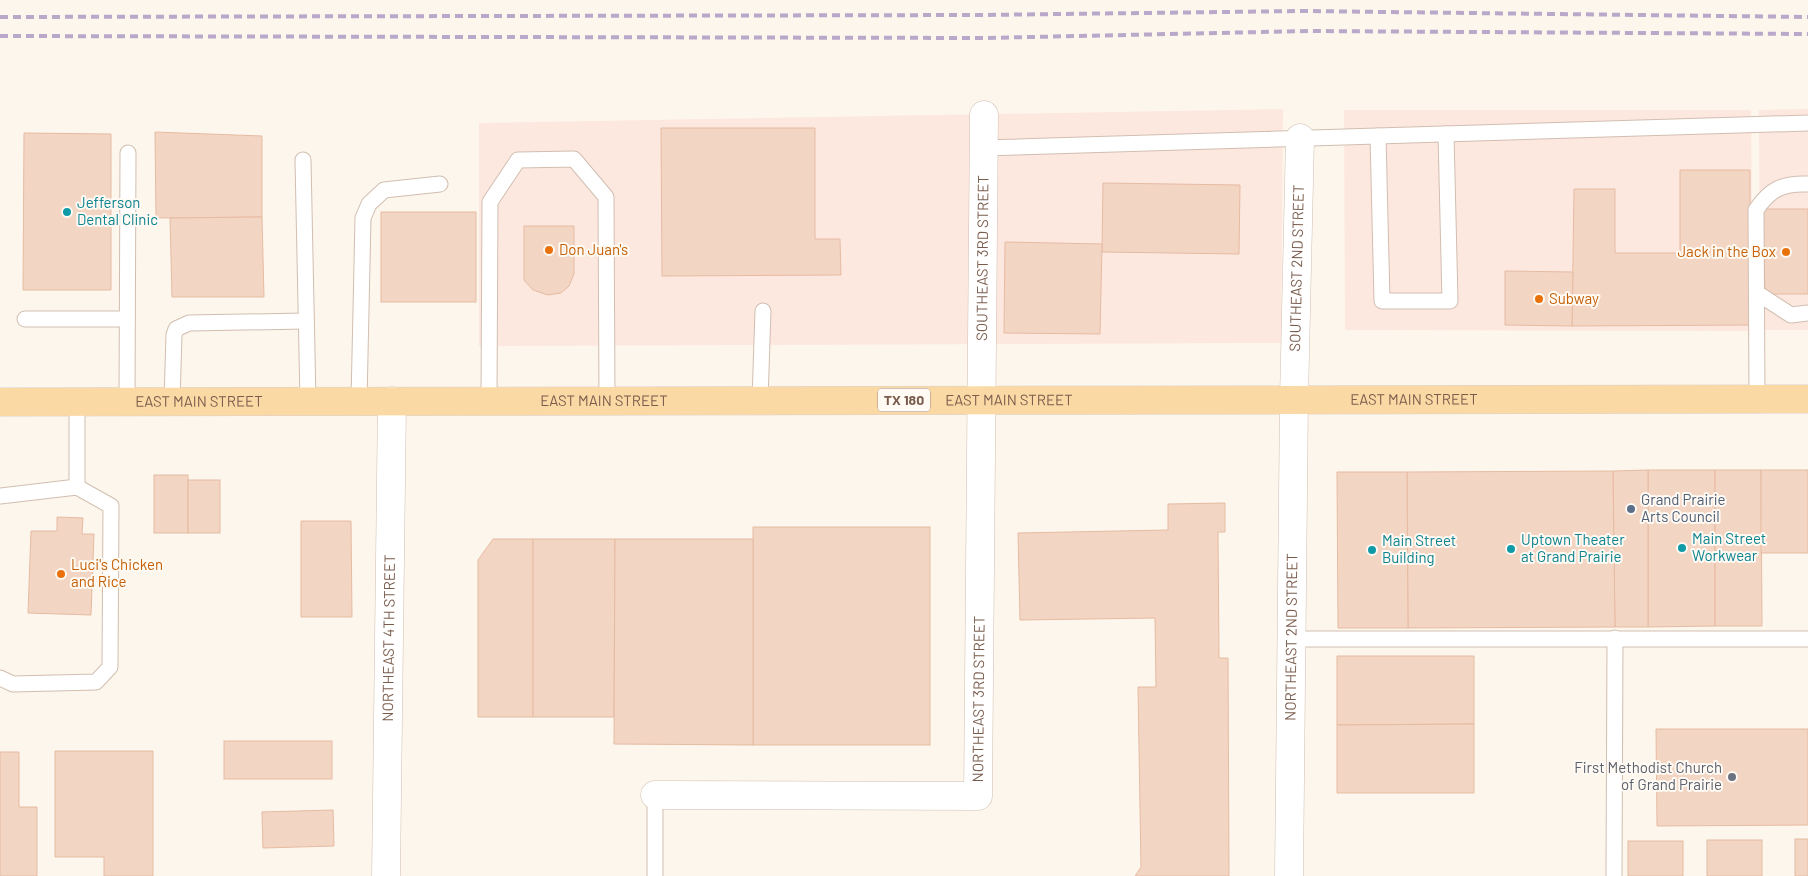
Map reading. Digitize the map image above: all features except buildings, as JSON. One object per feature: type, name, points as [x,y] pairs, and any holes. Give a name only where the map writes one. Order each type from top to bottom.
[{"type":"main road","name":"EAST MAIN STREET","points":[[0,402],[1808,399]]},
{"type":"street","name":"SOUTHEAST 3RD STREET","points":[[982,400],[984,115]]},
{"type":"street","name":"SOUTHEAST 2ND STREET","points":[[1294,399],[1300,138]]},
{"type":"street","name":"NORTHEAST 2ND STREET","points":[[1289,876],[1294,399]]},
{"type":"street","name":"NORTHEAST 3RD STREET","points":[[655,795],[978,796],[982,400]]},
{"type":"street","name":"NORTHEAST 4TH STREET","points":[[386,876],[392,401]]},
{"type":"lane","points":[[983,148],[1808,123]]},
{"type":"lane","points":[[1378,136],[1382,301],[1450,301],[1446,134]]},
{"type":"lane","points":[[127,401],[128,153]]},
{"type":"lane","points":[[488,401],[490,202],[518,160],[574,159],[606,197],[607,400]]},
{"type":"lane","points":[[303,160],[308,401]]},
{"type":"lane","points":[[359,401],[363,218],[369,204],[384,190],[440,184]]},
{"type":"lane","points":[[1757,399],[1756,210],[1765,197],[1789,184],[1808,184]]},
{"type":"lane","points":[[1757,293],[1792,315],[1808,313]]},
{"type":"lane","points":[[760,400],[763,311]]},
{"type":"lane","points":[[25,319],[127,318]]},
{"type":"lane","points":[[172,401],[174,335],[176,329],[188,323],[306,321]]},
{"type":"lane","points":[[77,402],[77,487]]},
{"type":"lane","points":[[0,496],[77,487],[111,506],[110,667],[96,682],[13,684],[0,678]]},
{"type":"lane","points":[[1614,876],[1615,638]]},
{"type":"lane","points":[[1292,639],[1808,639]]},
{"type":"lane","points":[[655,795],[655,876]]},
{"type":"shaded area","points":[[1283,109],[1281,343],[479,346],[479,123]]},
{"type":"shaded area","points":[[1808,109],[1808,330],[1760,330],[1759,110]]},
{"type":"shaded area","points":[[1344,110],[1751,110],[1753,331],[1345,330]]},
{"type":"railway","points":[[0,17],[981,15],[1303,11],[1808,17]]},
{"type":"railway","points":[[0,36],[985,38],[1309,31],[1808,34]]},
{"type":"place","name":"Jefferson Dental Clinic","points":[[67,212]]},
{"type":"place","name":"Don Juan's","points":[[549,250]]},
{"type":"place","name":"Jack in the Box","points":[[1786,252]]},
{"type":"place","name":"Subway","points":[[1539,299]]},
{"type":"place","name":"Grand Prairie Arts Council","points":[[1631,509]]},
{"type":"place","name":"Main Street Workwear","points":[[1682,548]]},
{"type":"place","name":"Uptown Theater at Grand Prairie","points":[[1511,549]]},
{"type":"place","name":"Main Street Building","points":[[1372,550]]},
{"type":"place","name":"Luci's Chicken and Rice","points":[[61,574]]},
{"type":"place","name":"First Methodist Church of Grand Prairie","points":[[1732,777]]}]
